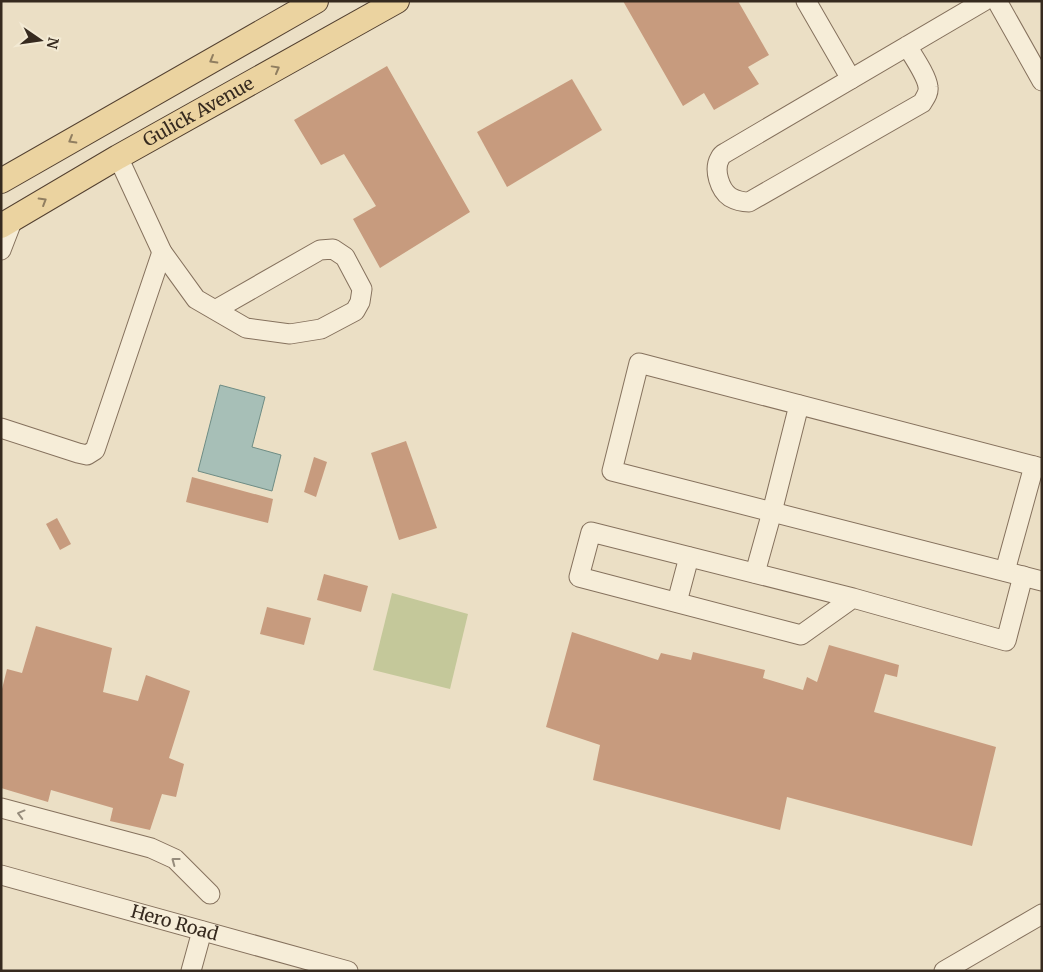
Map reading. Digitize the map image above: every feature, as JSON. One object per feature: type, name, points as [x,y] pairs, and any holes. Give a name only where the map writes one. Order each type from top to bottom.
[{"type":"main road","points":[[1,181],[316,1]]},
{"type":"main road","name":"Gulick Avenue","points":[[7,222],[118,157],[397,1]]},
{"type":"street","points":[[806,1],[851,79]]},
{"type":"street","points":[[907,46],[929,88],[927,96],[922,102],[749,202],[740,202],[728,196],[720,184],[717,171],[719,159],[725,153],[907,46],[984,1]]},
{"type":"street","points":[[997,1],[1042,81]]},
{"type":"street","points":[[118,157],[162,252],[196,299],[246,328],[290,334],[321,329],[355,311],[360,302],[362,289],[345,257],[333,249],[320,250],[215,310]]},
{"type":"street","points":[[1,250],[7,222]]},
{"type":"street","points":[[1,428],[78,454],[88,455],[95,450],[162,252]]},
{"type":"street","points":[[1004,572],[1038,467],[639,364],[612,471],[1004,572],[1042,581]]},
{"type":"street","points":[[755,574],[799,405]]},
{"type":"street","points":[[853,598],[801,635],[579,577],[591,532],[853,598],[1006,641],[1023,576]]},
{"type":"street","points":[[676,602],[689,557]]},
{"type":"street","points":[[1,808],[151,848],[175,858],[210,894]]},
{"type":"street","name":"Hero Road","points":[[1,875],[348,971]]},
{"type":"street","points":[[944,971],[1042,914]]},
{"type":"street","points":[[191,971],[202,931]]},
{"type":"green space","points":[[392,593],[468,614],[450,689],[373,670]]},
{"type":"water","points":[[220,385],[265,397],[252,447],[281,455],[272,491],[198,471]]},
{"type":"building","points":[[623,1],[738,1],[769,55],[748,67],[759,84],[714,110],[704,93],[683,106]]},
{"type":"building","points":[[387,66],[470,212],[380,268],[353,219],[376,206],[344,154],[321,165],[294,120]]},
{"type":"building","points":[[572,79],[602,130],[507,187],[477,132]]},
{"type":"building","points":[[406,441],[437,528],[399,540],[371,453]]},
{"type":"building","points":[[314,457],[327,462],[316,497],[304,492]]},
{"type":"building","points":[[192,477],[273,499],[268,523],[186,502]]},
{"type":"building","points":[[57,518],[71,544],[60,550],[46,524]]},
{"type":"building","points":[[324,574],[368,586],[361,612],[317,600]]},
{"type":"building","points":[[267,607],[311,618],[304,645],[260,634]]},
{"type":"building","points":[[36,626],[112,648],[103,692],[138,701],[146,675],[190,691],[169,758],[184,764],[176,797],[162,794],[150,830],[110,821],[113,808],[51,790],[48,802],[1,788],[1,693],[7,669],[22,673]]},
{"type":"building","points":[[572,632],[658,660],[661,653],[691,660],[693,652],[765,670],[763,678],[803,690],[807,677],[817,682],[829,645],[899,665],[897,677],[885,674],[874,712],[996,747],[972,846],[787,797],[780,830],[593,780],[600,745],[546,727]]}]
